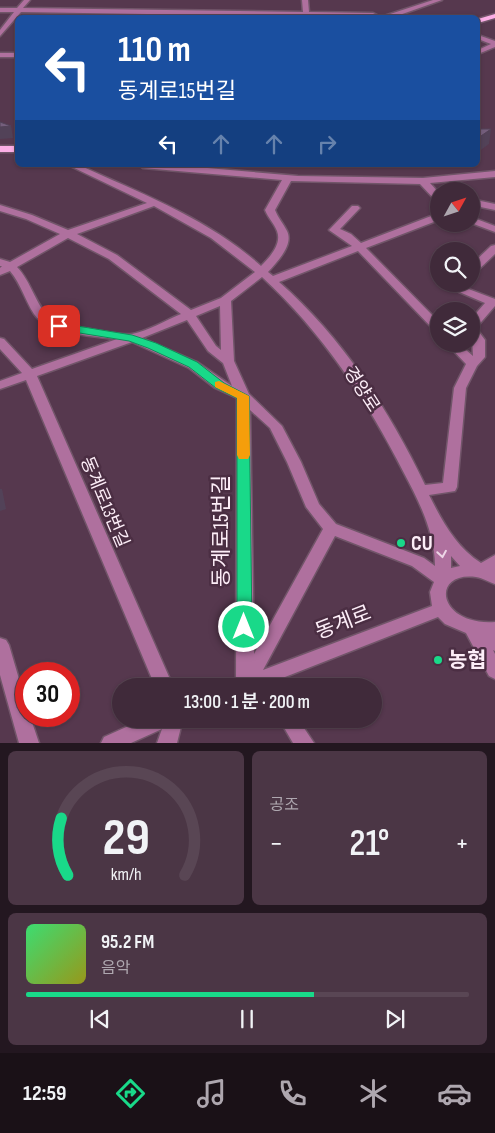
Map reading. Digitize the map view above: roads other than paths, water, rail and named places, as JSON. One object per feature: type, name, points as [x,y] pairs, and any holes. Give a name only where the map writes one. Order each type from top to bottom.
[{"type":"main road","points":[[480,20],[495,16]]},
{"type":"main road","points":[[0,149],[15,149]]},
{"type":"street","points":[[15,15],[27,0]]},
{"type":"street","points":[[305,0],[305,15]]},
{"type":"street","points":[[392,15],[439,0]]},
{"type":"street","points":[[0,10],[264,15]]},
{"type":"street","points":[[0,34],[15,15]]},
{"type":"street","points":[[480,38],[495,44]]},
{"type":"street","points":[[480,51],[495,44]]},
{"type":"street","points":[[0,55],[15,55]]},
{"type":"street","name":"경양로","points":[[76,167],[154,203],[214,235],[267,277],[323,332],[360,383],[404,456],[435,523]]},
{"type":"street","points":[[182,167],[240,170],[288,178],[423,180],[495,174]]},
{"type":"street","points":[[267,277],[282,242],[282,233],[272,219],[270,210],[288,178]]},
{"type":"street","points":[[423,180],[430,186]]},
{"type":"street","points":[[0,272],[6,264],[68,234],[154,203]]},
{"type":"street","points":[[480,204],[495,207]]},
{"type":"street","name":"동계로15번길","points":[[0,208],[29,216],[68,234],[113,257],[136,272],[190,315],[212,348],[228,361],[243,396],[253,678]]},
{"type":"street","points":[[355,208],[334,230],[347,236],[361,248],[430,320]]},
{"type":"street","points":[[0,385],[132,338],[190,315],[225,300],[267,277],[361,248],[430,220]]},
{"type":"street","points":[[480,223],[495,229]]},
{"type":"street","points":[[480,262],[495,248]]},
{"type":"street","points":[[6,264],[22,277],[40,314],[47,322],[65,328],[132,338]]},
{"type":"street","points":[[466,292],[492,302],[480,317]]},
{"type":"street","points":[[225,300],[228,361]]},
{"type":"street","name":"동계로15번길","points":[[132,338],[193,365],[220,385],[243,396],[275,426],[294,462],[313,507],[331,528]]},
{"type":"street","name":"동계로13번길","points":[[0,342],[30,374],[161,678]]},
{"type":"street","points":[[461,352],[472,364]]},
{"type":"street","points":[[421,491],[450,487],[460,388],[472,364],[479,357],[479,352]]},
{"type":"street","points":[[435,523],[461,558],[488,575]]},
{"type":"street","points":[[435,523],[443,555],[443,580],[438,597],[442,609],[454,622],[473,630],[495,644]]},
{"type":"street","points":[[256,678],[331,528],[418,562],[443,580]]},
{"type":"street","points":[[488,575],[495,561]]},
{"type":"street","points":[[443,580],[460,571],[488,575]]},
{"type":"street","name":"동계로","points":[[268,678],[442,609]]},
{"type":"street","points":[[473,630],[495,629]]},
{"type":"street","points":[[473,630],[495,671]]},
{"type":"street","points":[[0,645],[30,743]]},
{"type":"street","points":[[111,743],[144,728]]},
{"type":"street","points":[[167,743],[171,728]]},
{"type":"street","points":[[294,728],[304,743]]},
{"type":"place","name":"CU","points":[[401,543]]},
{"type":"place","name":"농협","points":[[438,660]]}]
